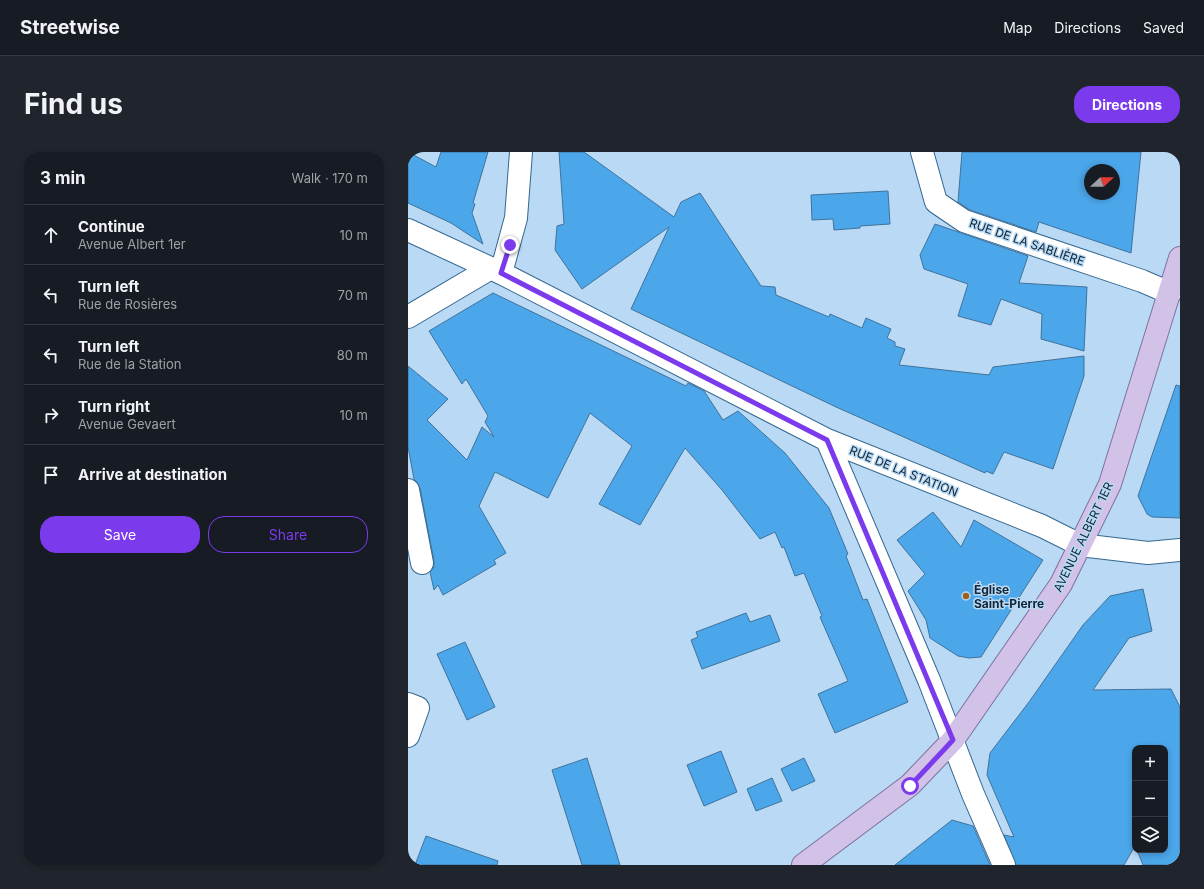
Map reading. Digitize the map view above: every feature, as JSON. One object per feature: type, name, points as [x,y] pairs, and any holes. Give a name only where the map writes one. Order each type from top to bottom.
[{"type":"main road","name":"AVENUE ALBERT 1ER","points":[[803,865],[910,786],[953,740],[1062,584],[1110,484],[1180,259]]},
{"type":"street","points":[[408,317],[496,271],[516,218],[521,152]]},
{"type":"street","name":"RUE DE LA SABLIÈRE","points":[[922,152],[936,202],[964,221],[1142,281],[1170,293]]},
{"type":"street","name":"RUE DE LA STATION","points":[[408,230],[496,271],[827,440],[1042,526],[1080,545],[1148,553],[1180,550]]},
{"type":"street","points":[[827,440],[953,740],[973,794],[1004,865]]},
{"type":"street","points":[[408,490],[422,563]]},
{"type":"street","points":[[408,704],[418,708],[408,736]]},
{"type":"building","points":[[408,152],[436,167],[441,152],[488,152],[473,203],[475,204],[472,213],[483,244],[451,223],[408,203]]},
{"type":"building","points":[[559,152],[584,152],[674,217],[681,202],[700,193],[761,286],[775,287],[776,295],[829,317],[830,314],[862,328],[866,318],[891,329],[887,338],[895,342],[895,346],[905,349],[899,365],[989,375],[993,367],[1084,356],[1084,376],[1053,469],[1004,452],[993,474],[986,471],[985,473],[836,407],[631,309],[669,227],[582,289],[555,250],[557,226],[564,224]]},
{"type":"building","points":[[962,152],[1141,152],[1131,253],[1039,222],[1036,232],[970,210],[958,202]]},
{"type":"building","points":[[888,191],[890,224],[860,226],[860,228],[834,230],[833,219],[812,220],[811,195]]},
{"type":"building","points":[[935,224],[1028,256],[1019,283],[1087,287],[1084,351],[1041,339],[1042,314],[1001,299],[991,325],[958,316],[968,284],[924,269],[920,255]]},
{"type":"building","points":[[493,293],[686,386],[688,383],[704,391],[723,420],[738,411],[785,453],[829,508],[848,554],[846,556],[863,600],[867,599],[908,702],[835,733],[818,694],[848,681],[820,617],[822,616],[804,573],[795,576],[784,547],[782,548],[775,532],[760,539],[722,490],[685,448],[640,525],[599,504],[632,446],[590,413],[548,498],[495,472],[479,506],[506,553],[494,560],[496,564],[443,595],[438,585],[434,590],[430,572],[434,567],[434,561],[420,488],[414,479],[408,447],[408,366],[448,399],[427,420],[467,460],[482,427],[494,437],[485,422],[488,416],[466,379],[462,384],[429,331]]},
{"type":"building","points":[[1176,385],[1180,386],[1180,518],[1152,517],[1147,514],[1138,496]]},
{"type":"building","name":"Église Saint-Pierre","points":[[933,512],[961,547],[974,520],[1043,560],[981,657],[969,658],[958,656],[930,638],[926,620],[908,591],[925,574],[897,540]]},
{"type":"building","points":[[1143,589],[1152,631],[1129,638],[1093,690],[1171,689],[1180,707],[1180,865],[1143,865],[1138,853],[1168,853],[1168,745],[1132,745],[1132,851],[1124,865],[1016,865],[1004,835],[1014,837],[987,775],[990,753],[1029,702],[1083,625],[1110,596]]},
{"type":"building","points":[[746,613],[750,622],[770,615],[780,641],[702,669],[691,640],[698,637],[696,632]]},
{"type":"building","points":[[465,642],[495,707],[467,720],[437,654]]},
{"type":"building","points":[[721,751],[737,792],[704,806],[687,765]]},
{"type":"building","points":[[587,758],[620,865],[582,865],[552,770]]},
{"type":"building","points":[[804,758],[815,781],[792,791],[781,769]]},
{"type":"building","points":[[772,778],[782,801],[756,811],[747,789]]},
{"type":"building","points":[[952,820],[973,826],[990,865],[895,865]]},
{"type":"building","points":[[426,836],[498,861],[497,865],[415,865]]},
{"type":"place","name":"Église Saint-Pierre","points":[[966,596]]},
{"type":"route","points":[[510,245],[501,273],[827,440],[953,740],[910,786]]}]
